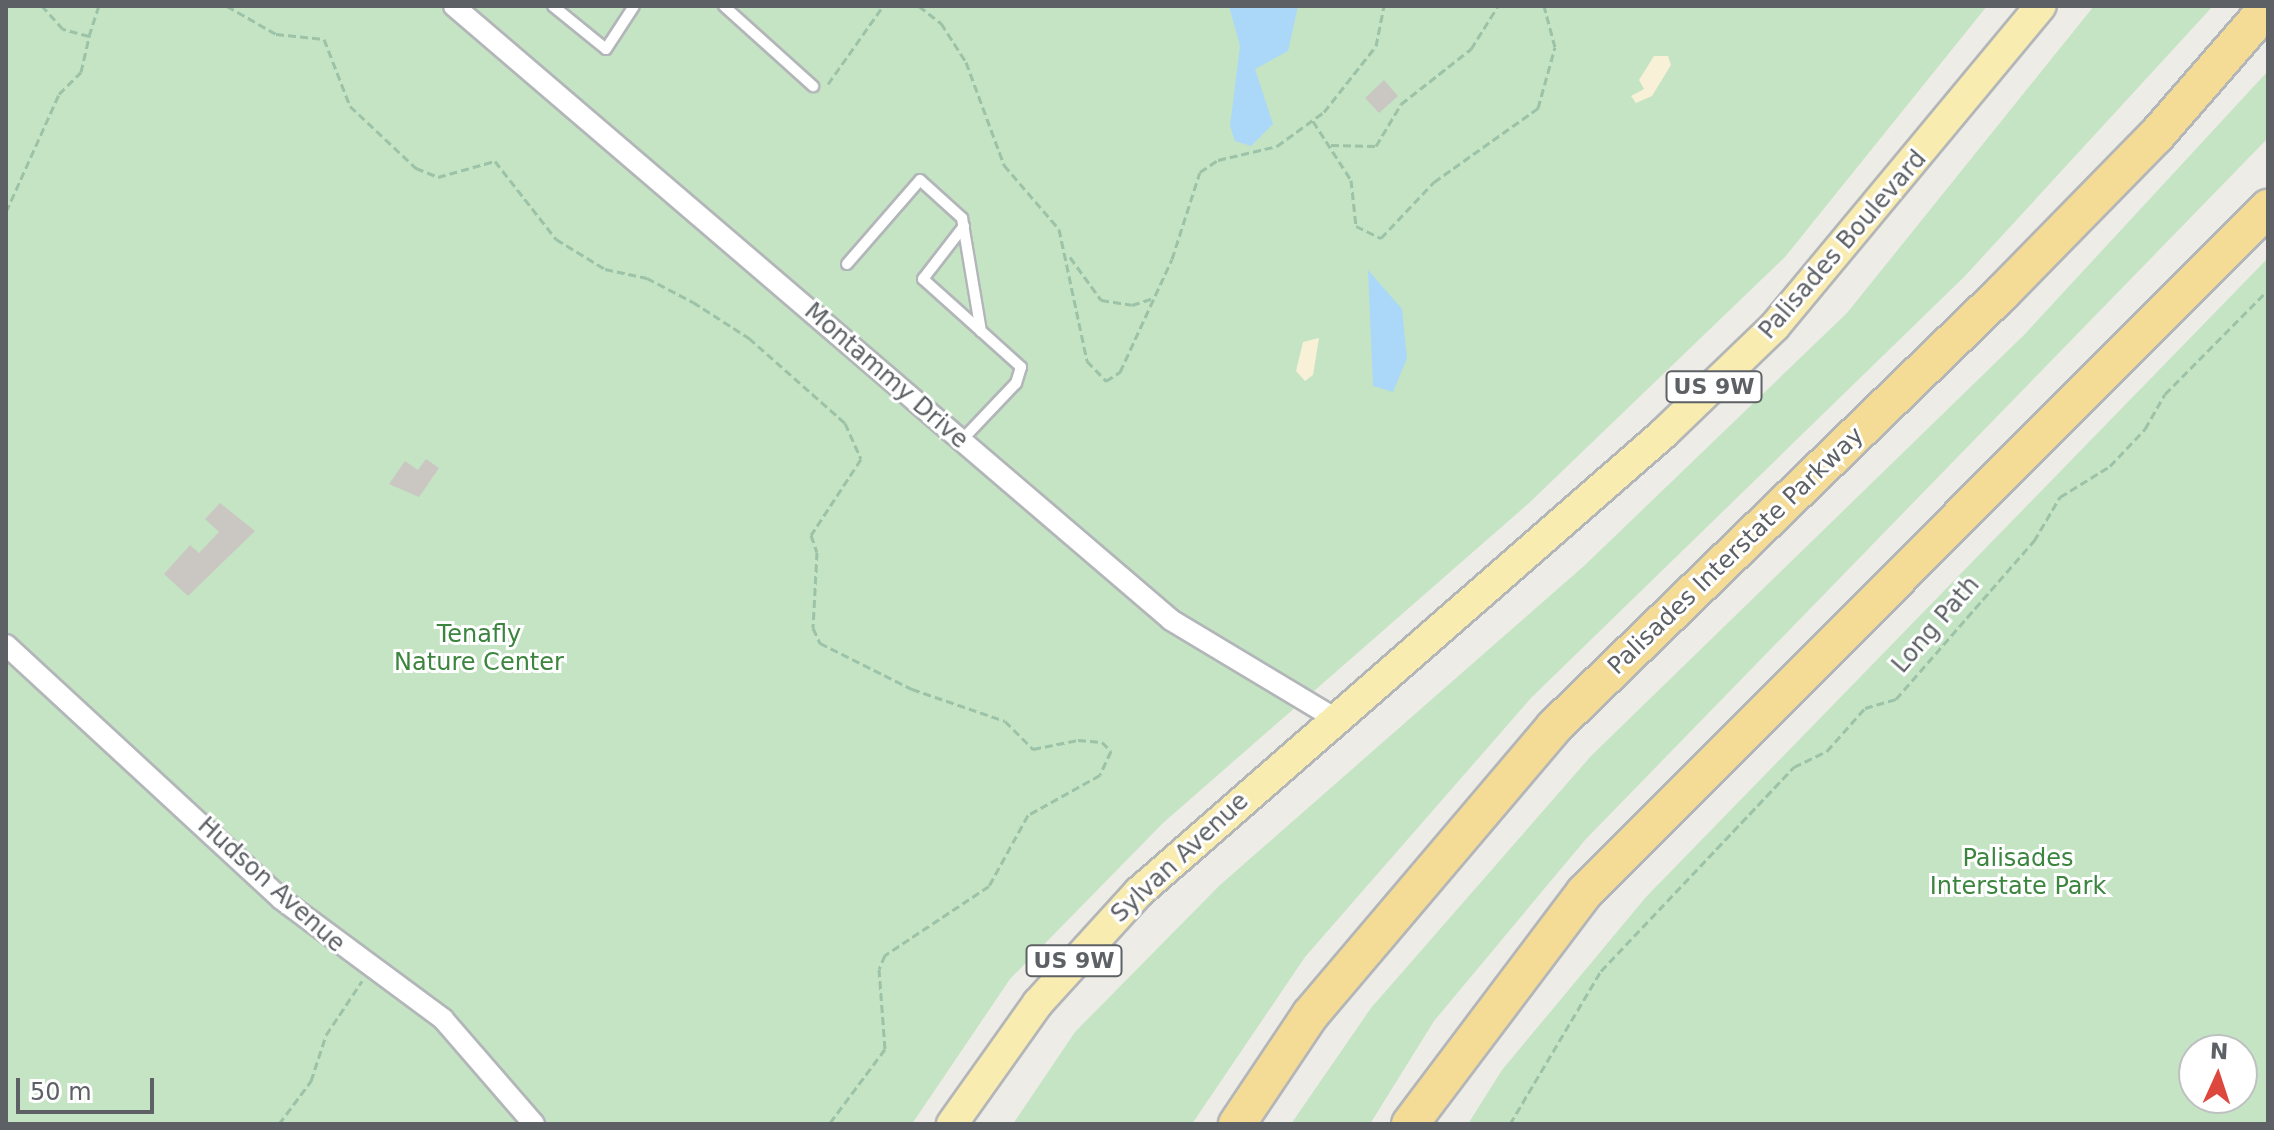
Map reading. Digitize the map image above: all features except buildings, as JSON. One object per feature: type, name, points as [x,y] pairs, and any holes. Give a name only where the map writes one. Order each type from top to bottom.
[{"type":"highway","name":"Palisades Interstate Parkway","points":[[1237,1124],[1310,1015],[1554,727],[2003,292],[2156,136],[2268,7]]},
{"type":"highway","points":[[1410,1124],[1585,892],[2268,208]]},
{"type":"main road","name":"Palisades Boulevard","points":[[1336,719],[1753,348],[1879,208],[2041,6]]},
{"type":"main road","name":"Sylvan Avenue","points":[[952,1124],[1038,1003],[1121,910],[1336,719]]},
{"type":"street","name":"Montammy Drive","points":[[454,6],[1171,620],[1336,719]]},
{"type":"street","name":"Hudson Avenue","points":[[6,645],[281,899],[369,971],[469,1044],[534,1124]]},
{"type":"lane","points":[[553,6],[606,49],[634,6]]},
{"type":"lane","points":[[724,6],[813,86]]},
{"type":"lane","points":[[847,264],[920,180],[964,226],[981,331]]},
{"type":"lane","points":[[961,441],[1016,383],[1021,367],[923,279],[964,226]]},
{"type":"path","points":[[42,6],[63,29],[89,36]]},
{"type":"path","points":[[6,212],[59,94],[81,72],[99,6]]},
{"type":"path","points":[[227,6],[276,34],[324,39],[350,106],[416,168],[438,177],[495,161],[556,239],[605,269],[647,278],[693,302],[749,338],[845,423],[861,459],[811,535],[817,552],[812,616],[820,643],[912,689],[1005,721],[1033,749],[1078,740],[1102,742],[1111,751],[1100,775],[1028,815],[989,886],[885,955],[879,969],[885,1049],[829,1124]]},
{"type":"path","points":[[813,86],[841,73],[883,6]]},
{"type":"path","points":[[919,6],[950,34],[1004,165],[1051,217],[1066,250],[1101,300],[1132,305],[1154,297]]},
{"type":"path","points":[[1066,250],[1087,361],[1097,378],[1111,380],[1120,372],[1154,297],[1207,164],[1262,153],[1313,121],[1376,46],[1384,6]]},
{"type":"path","points":[[1331,145],[1376,146],[1401,104],[1471,49],[1498,6]]},
{"type":"path","points":[[1313,121],[1351,180],[1356,226],[1381,238],[1434,182],[1538,108],[1556,38],[1544,6]]},
{"type":"path","name":"Long Path","points":[[1510,1124],[1601,971],[1794,767],[1827,751],[1865,708],[1896,699],[2034,541],[2060,497],[2110,466],[2145,429],[2165,394],[2268,290]]},
{"type":"path","points":[[279,1124],[311,1081],[326,1035],[369,971]]},
{"type":"green space","name":"Tenafly Nature Center","points":[[6,6],[1987,6],[1785,257],[1529,503],[1163,823],[1010,979],[912,1124],[6,1124]]},
{"type":"green space","points":[[2094,6],[2213,6],[1965,276],[1531,698],[1305,957],[1192,1124],[1013,1124],[1075,1032],[1220,885],[1585,565],[1847,313]]},
{"type":"green space","points":[[2268,71],[2268,138],[1585,840],[1434,1021],[1370,1124],[1291,1124],[1371,1008],[1591,756],[2024,335]]},
{"type":"green space","name":"Palisades Interstate Park","points":[[2268,258],[2268,1124],[1468,1124],[1502,1070],[1646,897]]},
{"type":"sand","points":[[1654,56],[1668,56],[1671,65],[1652,96],[1636,103],[1631,96],[1644,89],[1639,80]]},
{"type":"sand","points":[[1319,338],[1313,375],[1305,381],[1296,371],[1303,342]]},
{"type":"water","points":[[1229,6],[1298,6],[1288,51],[1255,69],[1273,124],[1251,146],[1235,141],[1230,126],[1240,46]]},
{"type":"water","points":[[1368,270],[1402,309],[1407,358],[1393,392],[1373,386]]}]
